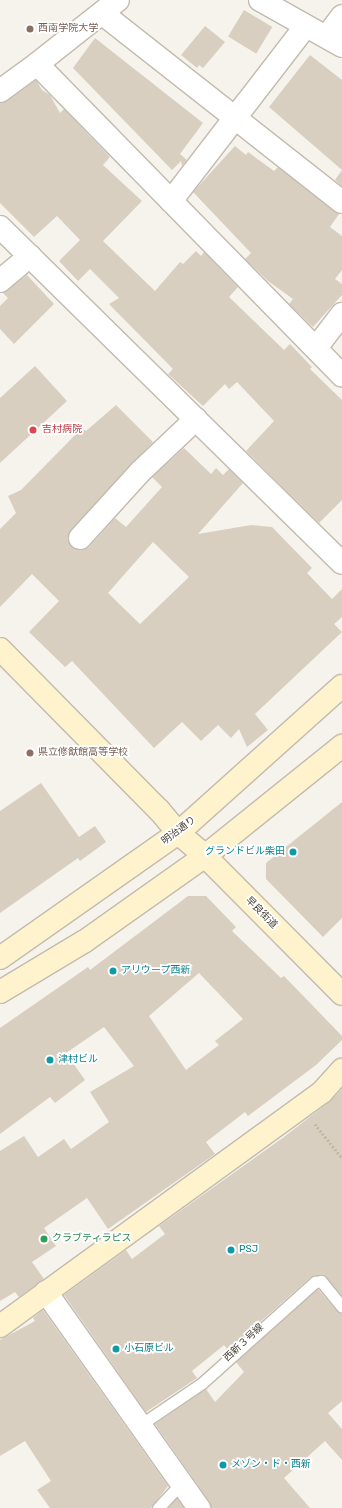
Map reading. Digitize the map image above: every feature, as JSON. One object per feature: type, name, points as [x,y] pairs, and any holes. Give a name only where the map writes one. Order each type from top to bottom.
[{"type":"street","points":[[260,0],[305,27],[334,41],[342,16]]},
{"type":"street","points":[[0,91],[110,7],[236,119],[342,202]]},
{"type":"street","points":[[171,201],[236,119],[305,27]]},
{"type":"street","points":[[37,64],[342,375]]},
{"type":"street","points":[[0,226],[342,563]]},
{"type":"street","points":[[0,282],[30,256]]},
{"type":"street","points":[[316,348],[342,314]]},
{"type":"street","points":[[80,538],[140,472],[196,419]]},
{"type":"street","name":"早良街道","points":[[0,649],[159,810],[178,833],[205,856],[342,994]]},
{"type":"street","name":"明治通り","points":[[0,958],[178,833],[342,686]]},
{"type":"street","points":[[0,992],[85,941],[205,856],[342,746]]},
{"type":"street","points":[[0,1325],[302,1107],[322,1092],[342,1070]]},
{"type":"street","points":[[46,1292],[199,1508]]},
{"type":"lane","name":"西新３号線","points":[[140,1425],[202,1383],[315,1282],[321,1281],[342,1307]]},
{"type":"lane","points":[[158,1508],[181,1483]]},
{"type":"path","points":[[302,1107],[342,1158]]},
{"type":"building","points":[[244,10],[272,27],[256,54],[228,37]]},
{"type":"building","points":[[205,26],[225,42],[203,68],[199,65],[197,68],[181,55]]},
{"type":"building","points":[[95,38],[203,123],[180,154],[187,160],[182,166],[181,161],[172,170],[73,68]]},
{"type":"building","points":[[310,55],[342,80],[342,170],[269,107]]},
{"type":"building","points":[[36,80],[42,90],[50,95],[60,113],[64,109],[110,157],[103,165],[142,201],[103,241],[155,291],[180,262],[183,264],[196,251],[201,256],[204,252],[238,287],[229,297],[284,350],[290,344],[312,367],[310,369],[342,400],[342,500],[319,523],[246,451],[274,421],[237,382],[229,389],[225,384],[203,406],[168,374],[173,369],[109,304],[119,298],[90,269],[78,281],[59,261],[80,240],[57,216],[34,237],[0,203],[0,103],[7,101]]},
{"type":"building","points":[[235,146],[246,155],[248,152],[274,171],[278,167],[339,214],[330,227],[342,236],[342,270],[335,279],[342,284],[342,295],[313,327],[289,304],[293,299],[268,281],[245,259],[251,253],[193,192]]},
{"type":"building","points":[[342,170],[342,186],[335,180]]},
{"type":"building","points":[[27,275],[54,304],[14,344],[0,329],[0,306],[8,298],[3,293]]},
{"type":"building","points":[[35,366],[67,401],[0,463],[0,398]]},
{"type":"building","points":[[116,405],[153,442],[71,530],[68,541],[72,547],[83,550],[89,547],[115,518],[126,527],[162,487],[152,477],[184,448],[211,474],[216,468],[223,475],[229,469],[243,483],[198,534],[251,525],[272,527],[312,568],[307,573],[332,599],[342,589],[342,617],[334,624],[342,632],[255,714],[268,730],[247,747],[239,729],[231,738],[218,725],[201,741],[182,722],[154,748],[72,661],[65,667],[29,632],[59,601],[32,574],[0,607],[0,529],[16,513],[8,496],[21,490],[82,428],[86,431]],"holes":[[[153,542],[189,577],[140,624],[108,593]]]},
{"type":"building","points":[[41,783],[79,837],[95,826],[106,842],[80,861],[78,858],[0,913],[0,811]]},
{"type":"building","points":[[342,802],[342,918],[323,937],[266,879],[266,863]]},
{"type":"building","points":[[188,896],[206,896],[236,927],[232,931],[281,978],[284,976],[342,1036],[342,1040],[316,1065],[248,1116],[245,1112],[206,1142],[215,1154],[108,1229],[87,1198],[44,1228],[56,1246],[32,1262],[44,1279],[19,1297],[15,1292],[0,1301],[0,1151],[24,1136],[38,1157],[64,1139],[71,1149],[109,1122],[90,1092],[134,1066],[104,1027],[66,1053],[85,1080],[55,1103],[50,1097],[0,1134],[0,1028],[88,967],[90,970]],"holes":[[[199,973],[243,1019],[215,1041],[219,1045],[186,1070],[149,1016]]]},
{"type":"building","points":[[342,1089],[342,1296],[324,1275],[311,1277],[228,1350],[224,1345],[192,1371],[197,1378],[146,1412],[64,1295],[126,1250],[132,1259],[165,1234],[159,1226],[284,1137],[329,1102]]},
{"type":"building","points":[[318,1289],[337,1311],[342,1314],[342,1401],[328,1413],[342,1429],[342,1460],[325,1441],[284,1478],[310,1508],[211,1508],[209,1501],[155,1424],[206,1389],[215,1402],[244,1372],[236,1362]]},
{"type":"building","points":[[43,1310],[168,1486],[151,1508],[50,1508],[37,1490],[51,1481],[25,1441],[0,1456],[0,1340],[35,1321],[33,1318]]},
{"type":"building","points":[[177,1498],[184,1508],[168,1508]]},
{"type":"place","name":"西南学院大学","points":[[30,29]]},
{"type":"place","name":"吉村病院","points":[[33,430]]},
{"type":"place","name":"県立修猷館高等学校","points":[[30,753]]},
{"type":"place","name":"グランドビル柴田","points":[[293,852]]},
{"type":"place","name":"アリウープ西新","points":[[113,971]]},
{"type":"place","name":"津村ビル","points":[[50,1060]]},
{"type":"place","name":"クラブティラピス","points":[[44,1239]]},
{"type":"place","name":"PSJ","points":[[231,1250]]},
{"type":"place","name":"小石原ビル","points":[[116,1349]]},
{"type":"place","name":"メゾン・ド・西新","points":[[223,1465]]}]
